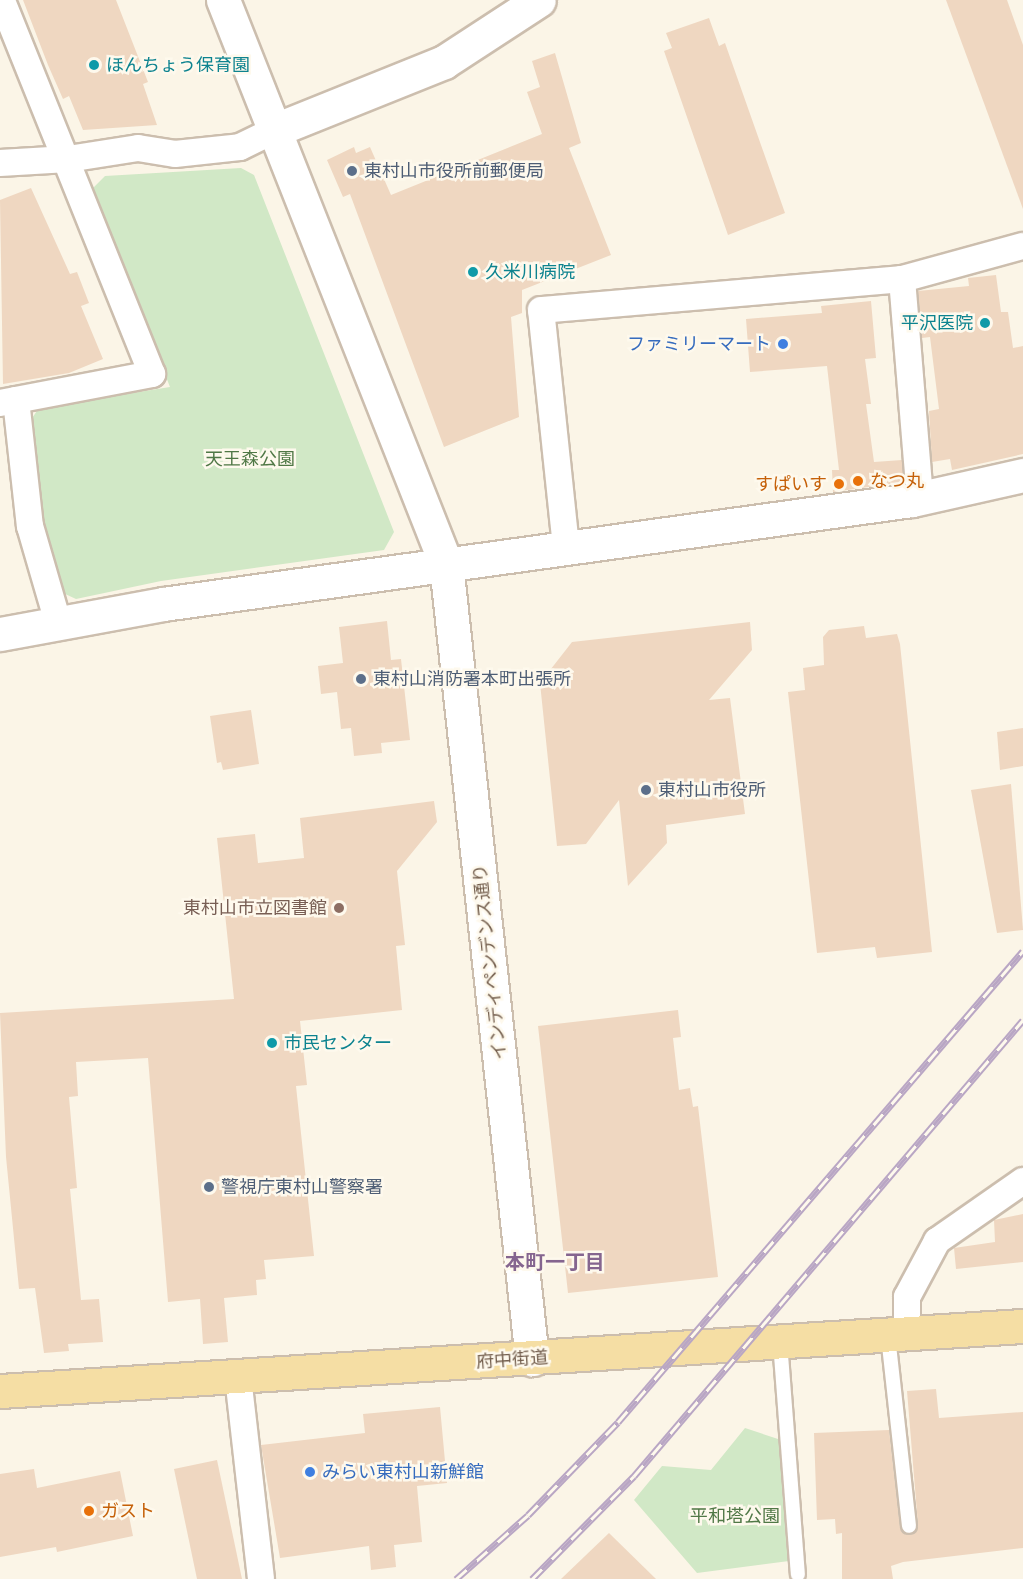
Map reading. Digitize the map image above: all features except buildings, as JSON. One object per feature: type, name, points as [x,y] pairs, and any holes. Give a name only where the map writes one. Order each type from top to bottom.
[{"type":"main road","name":"府中街道","points":[[0,1391],[1023,1326]]},
{"type":"street","points":[[2,0],[68,159],[152,374],[8,402],[30,526],[60,626]]},
{"type":"street","name":"インディペンデンス通り","points":[[223,0],[446,564],[532,1359]]},
{"type":"street","points":[[0,163],[68,159],[138,148],[175,154],[240,147],[275,130],[444,62],[538,0]]},
{"type":"street","points":[[566,547],[541,310],[902,279],[1023,246]]},
{"type":"street","points":[[902,279],[920,499]]},
{"type":"street","points":[[0,634],[60,626],[163,604],[920,499],[1023,475]]},
{"type":"street","points":[[898,1335],[907,1297],[937,1241],[1023,1181]]},
{"type":"street","points":[[238,1377],[261,1579]]},
{"type":"lane","points":[[898,1335],[909,1526]]},
{"type":"lane","points":[[780,1342],[798,1574]]},
{"type":"green space","name":"天王森公園","points":[[241,168],[254,175],[394,532],[384,550],[161,581],[76,599],[63,593],[45,540],[30,421],[39,408],[170,387],[93,188],[105,176]]},
{"type":"green space","name":"平和塔公園","points":[[745,1428],[781,1440],[789,1561],[697,1573],[634,1500],[662,1466],[711,1470]]},
{"type":"railway","points":[[456,1579],[528,1515],[618,1422],[1023,951]]},
{"type":"railway","points":[[532,1579],[634,1476],[1023,1020]]},
{"type":"place","name":"ほんちょう保育園","points":[[94,65]]},
{"type":"place","name":"東村山市役所前郵便局","points":[[352,171]]},
{"type":"place","name":"久米川病院","points":[[473,272]]},
{"type":"place","name":"平沢医院","points":[[985,323]]},
{"type":"place","name":"ファミリーマート","points":[[783,344]]},
{"type":"place","name":"なつ丸","points":[[858,481]]},
{"type":"place","name":"すぱいす","points":[[839,484]]},
{"type":"place","name":"東村山消防署本町出張所","points":[[361,679]]},
{"type":"place","name":"東村山市役所","points":[[646,790]]},
{"type":"place","name":"東村山市立図書館","points":[[339,908]]},
{"type":"place","name":"市民センター","points":[[272,1043]]},
{"type":"place","name":"警視庁東村山警察署","points":[[209,1187]]},
{"type":"place","name":"みらい東村山新鮮館","points":[[310,1472]]},
{"type":"place","name":"ガスト","points":[[89,1511]]},
{"type":"district","name":"本町一丁目","points":[[555,1261]]}]
